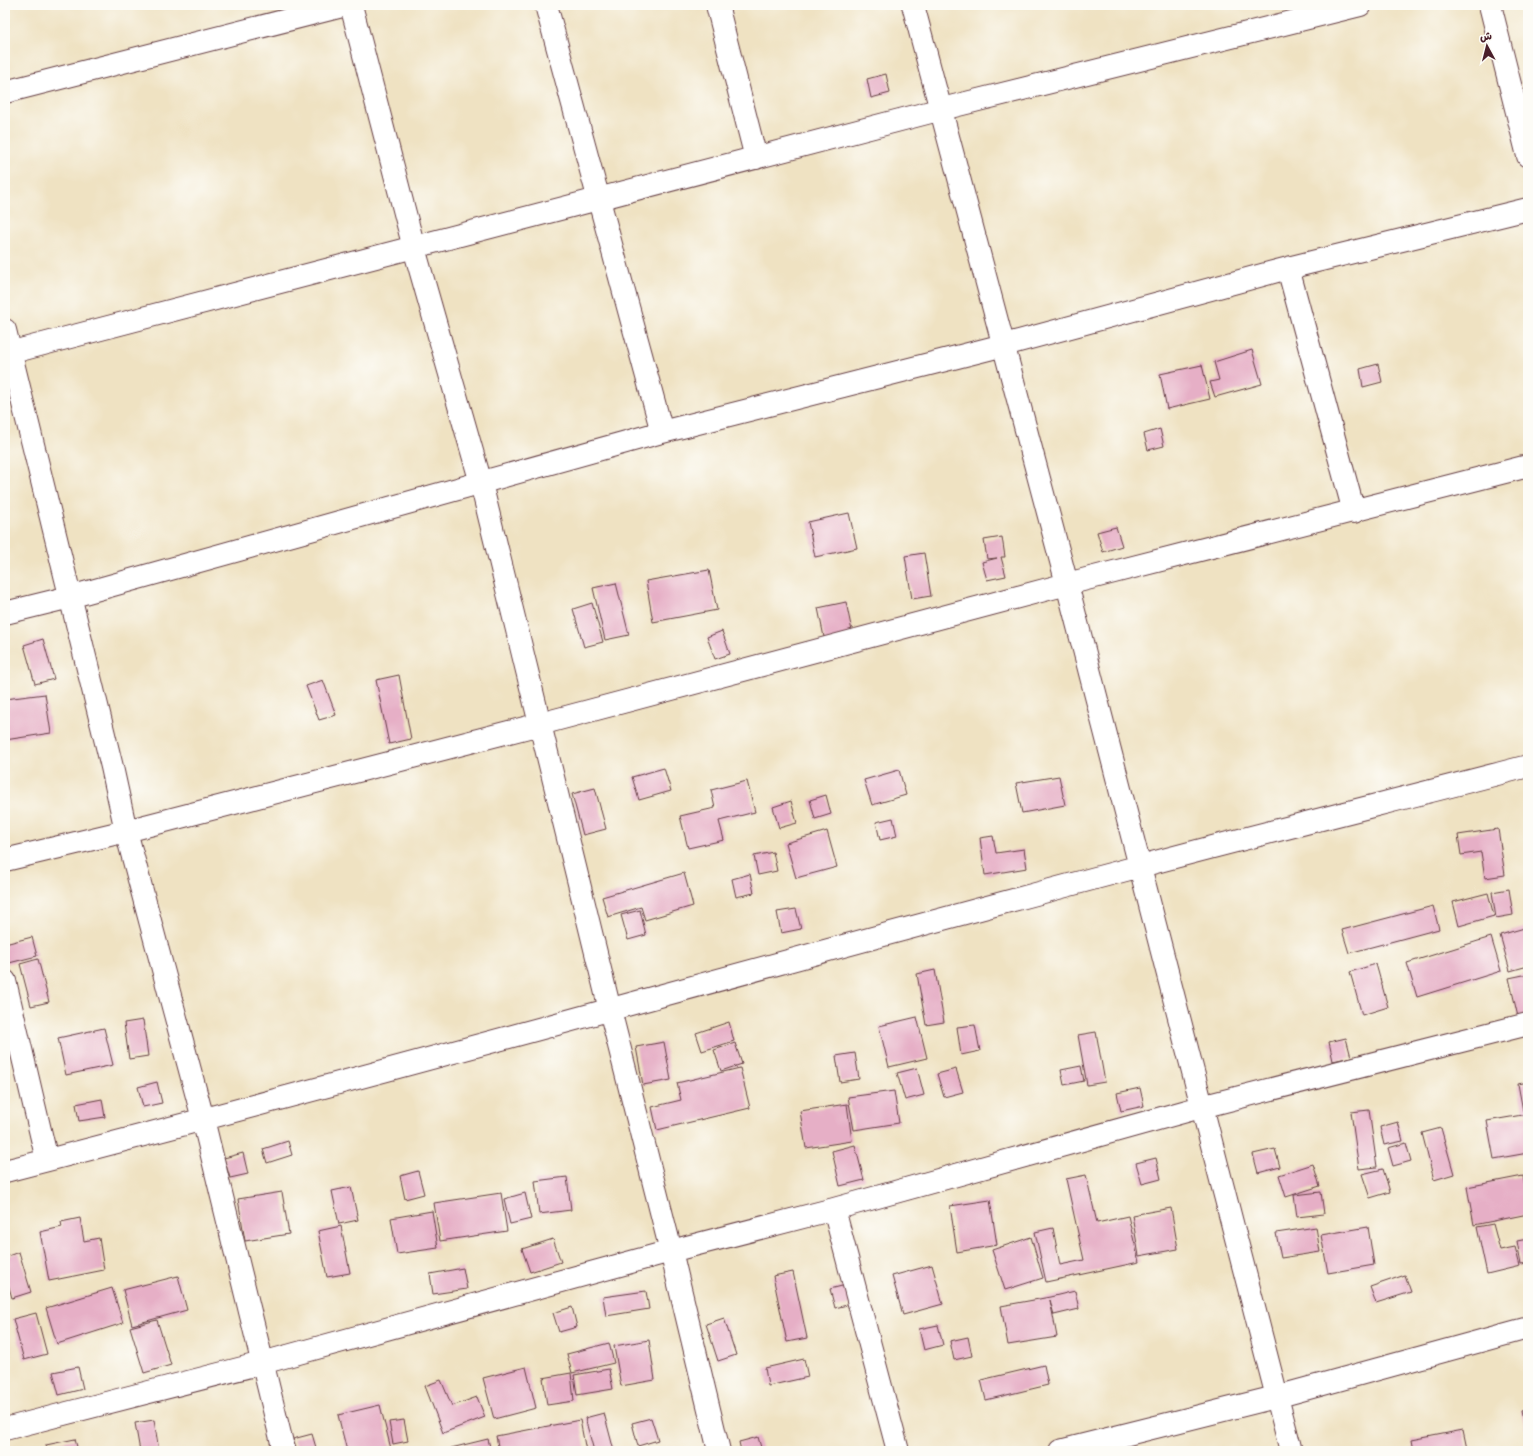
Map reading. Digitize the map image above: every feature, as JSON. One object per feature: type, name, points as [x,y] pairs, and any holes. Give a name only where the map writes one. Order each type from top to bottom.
[{"type":"street","points":[[5,92],[346,5]]},
{"type":"street","points":[[352,5],[414,248],[481,483],[610,1010],[672,1251],[719,1451]]},
{"type":"street","points":[[546,5],[662,432]]},
{"type":"street","points":[[717,5],[756,158]]},
{"type":"street","points":[[913,5],[942,109],[1067,584],[1291,1451]]},
{"type":"street","points":[[8,353],[942,109],[1360,5]]},
{"type":"street","points":[[1490,5],[1528,156]]},
{"type":"street","points":[[5,613],[70,597],[662,432],[1004,345],[1288,268],[1528,209]]},
{"type":"street","points":[[1288,268],[1354,512]]},
{"type":"street","points":[[5,330],[8,353],[112,767],[126,832],[203,1119],[284,1451]]},
{"type":"street","points":[[5,860],[126,832],[1067,584],[1354,512],[1528,466]]},
{"type":"street","points":[[5,1171],[610,1010],[1139,866],[1528,766]]},
{"type":"street","points":[[5,981],[47,1160]]},
{"type":"street","points":[[5,1429],[262,1363],[672,1251],[834,1209],[1201,1107],[1528,1024]]},
{"type":"street","points":[[834,1209],[898,1451]]},
{"type":"street","points":[[1060,1451],[1276,1396],[1528,1328]]},
{"type":"building","points":[[886,74],[890,93],[871,98],[867,79]]},
{"type":"building","points":[[1252,350],[1262,384],[1215,397],[1210,382],[1219,380],[1214,362]]},
{"type":"building","points":[[1378,364],[1382,382],[1363,387],[1360,369]]},
{"type":"building","points":[[1202,365],[1210,399],[1167,409],[1160,374]]},
{"type":"building","points":[[1160,429],[1164,446],[1148,450],[1144,434]]},
{"type":"building","points":[[849,513],[857,548],[815,557],[808,522]]},
{"type":"building","points":[[1116,527],[1122,546],[1103,552],[1097,532]]},
{"type":"building","points":[[1002,537],[1005,557],[1001,557],[1006,576],[987,580],[982,562],[997,558],[987,559],[984,540]]},
{"type":"building","points":[[924,553],[931,596],[912,599],[905,556]]},
{"type":"building","points":[[709,570],[717,610],[653,622],[646,581]]},
{"type":"building","points":[[616,583],[629,635],[605,640],[593,588]]},
{"type":"building","points":[[846,602],[853,636],[825,642],[818,608]]},
{"type":"building","points":[[592,603],[603,642],[584,647],[573,609]]},
{"type":"building","points":[[722,631],[730,654],[715,659],[707,637]]},
{"type":"building","points":[[43,639],[54,679],[35,684],[24,645]]},
{"type":"building","points":[[399,675],[411,739],[389,744],[376,680]]},
{"type":"building","points":[[323,680],[336,715],[319,720],[306,686]]},
{"type":"building","points":[[45,694],[51,733],[5,740],[5,699]]},
{"type":"building","points":[[664,768],[671,791],[639,800],[632,777]]},
{"type":"building","points":[[899,770],[906,795],[872,805],[864,780]]},
{"type":"building","points":[[1059,776],[1065,805],[1022,813],[1016,783]]},
{"type":"building","points":[[747,781],[755,812],[719,821],[724,840],[688,848],[680,816],[715,808],[711,790]]},
{"type":"building","points":[[595,788],[606,829],[583,835],[572,794]]},
{"type":"building","points":[[826,795],[831,814],[815,819],[810,800]]},
{"type":"building","points":[[791,801],[797,823],[779,828],[773,807]]},
{"type":"building","points":[[893,818],[897,836],[880,840],[876,822]]},
{"type":"building","points":[[5,829],[7,829],[8,852],[5,852]]},
{"type":"building","points":[[1498,829],[1505,875],[1485,878],[1481,852],[1461,855],[1458,835]]},
{"type":"building","points":[[827,831],[837,867],[796,878],[786,843]]},
{"type":"building","points":[[993,836],[996,853],[1024,849],[1027,868],[985,875],[980,838]]},
{"type":"building","points":[[773,852],[777,871],[758,875],[754,856]]},
{"type":"building","points":[[684,873],[693,906],[645,920],[641,907],[608,917],[602,897]]},
{"type":"building","points":[[750,874],[754,893],[736,897],[732,879]]},
{"type":"building","points":[[1509,889],[1513,915],[1496,918],[1492,892]]},
{"type":"building","points":[[1488,893],[1494,916],[1459,926],[1453,902]]},
{"type":"building","points":[[1433,906],[1439,929],[1349,953],[1342,930]]},
{"type":"building","points":[[796,909],[801,929],[781,933],[777,912]]},
{"type":"building","points":[[640,910],[646,935],[628,940],[621,915]]},
{"type":"building","points":[[1528,927],[1528,966],[1510,971],[1500,935]]},
{"type":"building","points":[[32,937],[37,956],[5,964],[5,944]]},
{"type":"building","points":[[1491,937],[1501,971],[1417,997],[1407,963]]},
{"type":"building","points":[[38,959],[49,1002],[31,1006],[20,964]]},
{"type":"building","points":[[1376,964],[1388,1007],[1362,1015],[1350,972]]},
{"type":"building","points":[[935,970],[944,1022],[926,1025],[917,974]]},
{"type":"building","points":[[1528,974],[1528,1015],[1518,1017],[1509,978]]},
{"type":"building","points":[[917,1017],[927,1058],[889,1067],[879,1026]]},
{"type":"building","points":[[143,1020],[148,1056],[129,1059],[124,1023]]},
{"type":"building","points":[[729,1022],[734,1041],[702,1051],[696,1033]]},
{"type":"building","points":[[975,1025],[980,1051],[961,1055],[957,1027]]},
{"type":"building","points":[[104,1028],[113,1065],[66,1075],[58,1038]]},
{"type":"building","points":[[1096,1032],[1105,1082],[1087,1085],[1078,1035]]},
{"type":"building","points":[[1346,1038],[1351,1057],[1333,1061],[1329,1042]]},
{"type":"building","points":[[664,1042],[671,1080],[643,1085],[636,1047]]},
{"type":"building","points":[[735,1043],[742,1064],[721,1071],[714,1050]]},
{"type":"building","points":[[855,1053],[859,1079],[840,1082],[836,1056]]},
{"type":"building","points":[[1081,1066],[1084,1081],[1064,1085],[1061,1070]]},
{"type":"building","points":[[740,1068],[750,1108],[657,1130],[652,1107],[681,1100],[677,1083]]},
{"type":"building","points":[[917,1068],[924,1095],[905,1100],[897,1073]]},
{"type":"building","points":[[956,1069],[963,1092],[944,1097],[937,1074]]},
{"type":"building","points":[[157,1082],[162,1103],[143,1107],[138,1087]]},
{"type":"building","points":[[1528,1082],[1528,1110],[1523,1111],[1518,1084]]},
{"type":"building","points":[[1140,1088],[1144,1106],[1121,1111],[1117,1093]]},
{"type":"building","points":[[894,1091],[899,1123],[854,1130],[848,1097]]},
{"type":"building","points":[[102,1099],[105,1117],[79,1121],[76,1104]]},
{"type":"building","points":[[847,1104],[852,1141],[806,1148],[800,1111]]},
{"type":"building","points":[[1369,1110],[1377,1167],[1359,1169],[1351,1112]]},
{"type":"building","points":[[1528,1114],[1528,1153],[1494,1159],[1487,1121]]},
{"type":"building","points":[[1398,1122],[1403,1141],[1384,1145],[1380,1127]]},
{"type":"building","points":[[1441,1128],[1454,1174],[1434,1180],[1422,1133]]},
{"type":"building","points":[[288,1141],[292,1155],[267,1163],[263,1149]]},
{"type":"building","points":[[1406,1143],[1411,1161],[1393,1166],[1388,1148]]},
{"type":"building","points":[[855,1145],[864,1180],[840,1186],[832,1151]]},
{"type":"building","points":[[1275,1149],[1280,1167],[1258,1173],[1253,1154]]},
{"type":"building","points":[[243,1153],[248,1174],[230,1178],[224,1158]]},
{"type":"building","points":[[1156,1158],[1161,1179],[1142,1184],[1136,1163]]},
{"type":"building","points":[[1313,1164],[1320,1186],[1286,1197],[1279,1175]]},
{"type":"building","points":[[1383,1169],[1390,1192],[1370,1198],[1362,1174]]},
{"type":"building","points":[[418,1171],[424,1194],[405,1199],[400,1176]]},
{"type":"building","points":[[1086,1175],[1097,1223],[1128,1216],[1139,1262],[1046,1282],[1035,1232],[1053,1228],[1060,1265],[1084,1260],[1066,1179]]},
{"type":"building","points":[[1523,1176],[1528,1202],[1528,1214],[1474,1225],[1467,1187]]},
{"type":"building","points":[[567,1177],[571,1210],[539,1214],[535,1181]]},
{"type":"building","points":[[351,1187],[358,1220],[339,1224],[332,1191]]},
{"type":"building","points":[[282,1192],[289,1234],[245,1241],[238,1199]]},
{"type":"building","points":[[1321,1192],[1324,1214],[1297,1217],[1294,1195]]},
{"type":"building","points":[[501,1193],[507,1231],[440,1241],[434,1203]]},
{"type":"building","points":[[525,1193],[531,1219],[510,1224],[504,1199]]},
{"type":"building","points":[[990,1200],[997,1245],[957,1252],[950,1206]]},
{"type":"building","points":[[1171,1208],[1178,1249],[1139,1256],[1132,1215]]},
{"type":"building","points":[[432,1211],[438,1248],[397,1254],[391,1218]]},
{"type":"building","points":[[80,1218],[84,1241],[99,1238],[104,1270],[49,1281],[40,1232],[62,1227],[61,1222]]},
{"type":"building","points":[[1493,1224],[1500,1250],[1515,1247],[1520,1266],[1487,1274],[1477,1227]]},
{"type":"building","points":[[341,1226],[350,1273],[327,1277],[318,1231]]},
{"type":"building","points":[[1316,1227],[1320,1252],[1281,1258],[1276,1233]]},
{"type":"building","points":[[1368,1227],[1374,1265],[1328,1273],[1321,1235]]},
{"type":"building","points":[[1031,1237],[1043,1278],[1005,1290],[992,1250]]},
{"type":"building","points":[[553,1239],[561,1262],[530,1272],[522,1249]]},
{"type":"building","points":[[1528,1239],[1528,1263],[1521,1264],[1517,1241]]},
{"type":"building","points":[[19,1252],[31,1292],[12,1298],[5,1273],[5,1257]]},
{"type":"building","points":[[932,1265],[943,1304],[903,1315],[892,1276]]},
{"type":"building","points":[[463,1268],[467,1289],[433,1294],[430,1274]]},
{"type":"building","points":[[793,1272],[807,1338],[787,1342],[773,1276]]},
{"type":"building","points":[[1405,1275],[1411,1292],[1376,1303],[1370,1287]]},
{"type":"building","points":[[178,1276],[187,1310],[132,1325],[123,1290]]},
{"type":"building","points":[[850,1284],[855,1303],[835,1308],[830,1289]]},
{"type":"building","points":[[112,1288],[123,1323],[57,1344],[46,1308]]},
{"type":"building","points":[[646,1291],[649,1309],[606,1316],[603,1297]]},
{"type":"building","points":[[1075,1291],[1079,1309],[1054,1315],[1050,1300],[1057,1337],[1008,1345],[1001,1306]]},
{"type":"building","points":[[572,1307],[577,1327],[559,1332],[553,1313]]},
{"type":"building","points":[[36,1313],[47,1354],[24,1360],[13,1319]]},
{"type":"building","points":[[724,1318],[736,1355],[718,1361],[706,1324]]},
{"type":"building","points":[[157,1320],[171,1365],[144,1373],[130,1327]]},
{"type":"building","points":[[938,1325],[943,1345],[924,1350],[919,1329]]},
{"type":"building","points":[[968,1337],[972,1356],[954,1360],[950,1341]]},
{"type":"building","points":[[649,1340],[655,1380],[621,1386],[614,1346]]},
{"type":"building","points":[[609,1343],[614,1363],[572,1373],[567,1354]]},
{"type":"building","points":[[804,1359],[808,1377],[768,1386],[765,1368]]},
{"type":"building","points":[[1044,1365],[1048,1385],[986,1400],[981,1380]]},
{"type":"building","points":[[78,1367],[83,1389],[59,1395],[53,1372]]},
{"type":"building","points":[[526,1367],[536,1408],[494,1419],[483,1378]]},
{"type":"building","points":[[609,1369],[613,1389],[577,1395],[574,1375]]},
{"type":"building","points":[[571,1373],[574,1401],[547,1405],[543,1378]]},
{"type":"building","points":[[441,1380],[452,1406],[477,1397],[485,1417],[443,1433],[425,1386]]},
{"type":"building","points":[[380,1405],[391,1449],[382,1451],[347,1451],[338,1415]]},
{"type":"building","points":[[1528,1409],[1528,1439],[1527,1439],[1521,1411]]},
{"type":"building","points":[[604,1413],[614,1451],[594,1451],[585,1418]]},
{"type":"building","points":[[651,1418],[658,1440],[638,1446],[632,1423]]},
{"type":"building","points":[[154,1420],[159,1451],[140,1451],[135,1423]]},
{"type":"building","points":[[404,1420],[408,1441],[393,1444],[389,1422]]},
{"type":"building","points":[[580,1420],[586,1451],[499,1451],[496,1436]]},
{"type":"building","points":[[1463,1430],[1467,1449],[1455,1451],[1414,1451],[1412,1440]]},
{"type":"building","points":[[312,1434],[317,1451],[297,1451],[293,1439]]},
{"type":"building","points":[[758,1437],[762,1451],[741,1451],[739,1442]]},
{"type":"building","points":[[75,1439],[78,1451],[47,1451],[46,1445]]},
{"type":"building","points":[[488,1439],[491,1451],[451,1451],[451,1448]]}]
